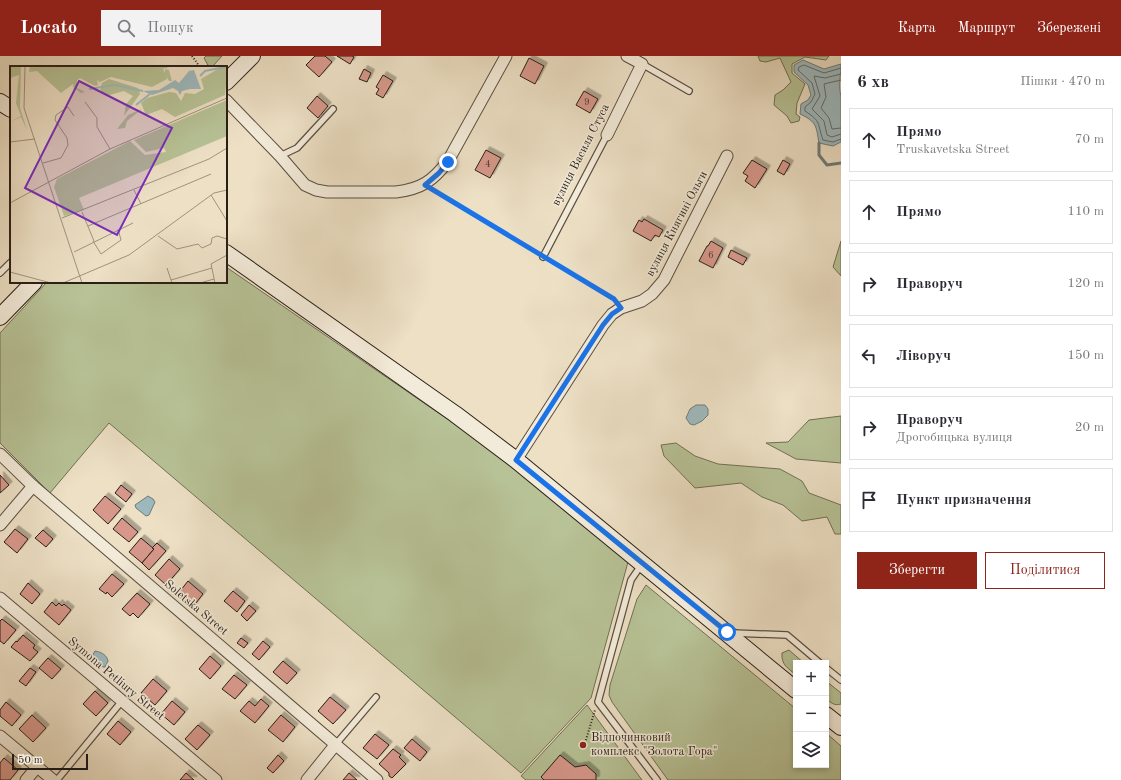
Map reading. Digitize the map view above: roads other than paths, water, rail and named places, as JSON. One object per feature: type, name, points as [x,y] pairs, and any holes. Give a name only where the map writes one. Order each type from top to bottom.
[{"type":"main road","points":[[231,78],[252,56]]},
{"type":"main road","points":[[0,102],[10,108]]},
{"type":"main road","points":[[227,254],[455,414],[516,460],[793,687]]},
{"type":"main road","points":[[0,316],[33,283]]},
{"type":"main road","points":[[829,717],[841,727]]},
{"type":"street","points":[[227,101],[280,156],[304,185],[316,190],[327,192],[396,192],[425,185],[439,173],[448,162],[506,56]]},
{"type":"street","points":[[627,56],[642,64]]},
{"type":"street","name":"вулиця Василя Стуса","points":[[607,136],[642,64]]},
{"type":"street","name":"вулиця Княгині Ольги","points":[[516,460],[603,325],[612,314],[621,308],[642,301],[652,294],[664,280],[727,156]]},
{"type":"street","name":"Soletska Street","points":[[0,454],[33,486],[377,780]]},
{"type":"street","points":[[0,525],[33,486]]},
{"type":"street","name":"Symona Petliury Street","points":[[0,598],[216,780]]},
{"type":"street","points":[[0,736],[53,780]]},
{"type":"street","points":[[307,780],[336,744]]},
{"type":"street","points":[[26,780],[37,767]]},
{"type":"lane","points":[[642,64],[689,91]]},
{"type":"lane","points":[[280,156],[297,148],[334,109]]},
{"type":"lane","name":"вулиця Василя Стуса","points":[[543,256],[607,136]]},
{"type":"lane","points":[[0,273],[10,263]]},
{"type":"lane","points":[[642,564],[631,580],[598,702],[657,780]]},
{"type":"lane","points":[[727,632],[787,635],[816,660]]},
{"type":"lane","points":[[829,670],[841,680]]},
{"type":"lane","points":[[336,744],[376,697]]},
{"type":"lane","points":[[57,780],[122,701]]},
{"type":"water","points":[[803,60],[824,69],[841,64],[841,142],[833,146],[819,143],[815,125],[813,122],[800,114],[801,104],[808,100],[811,95],[808,85],[794,72],[794,65]]},
{"type":"water","points":[[696,405],[705,405],[708,409],[708,415],[702,421],[694,425],[690,424],[686,418],[690,409]]},
{"type":"water","points":[[148,496],[155,502],[149,515],[146,516],[136,508],[135,505]]},
{"type":"water","points":[[95,651],[105,655],[108,661],[105,667],[91,658]]},
{"type":"waterway","points":[[819,143],[819,155],[827,165],[841,163]]},
{"type":"place","name":"Відпочинковий комплекс \"Золота Гора\"","points":[[583,745]]}]
